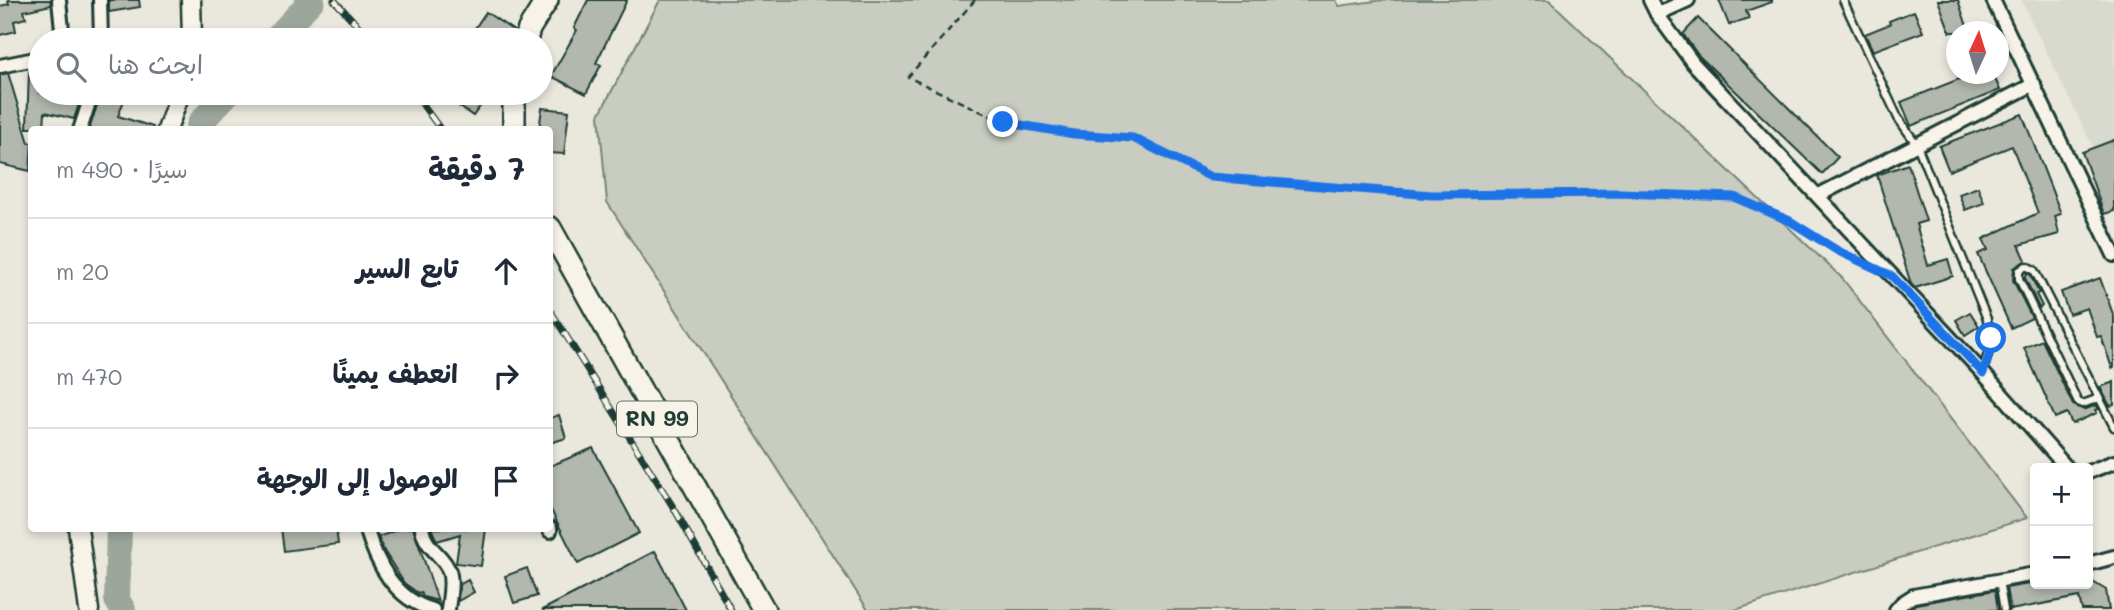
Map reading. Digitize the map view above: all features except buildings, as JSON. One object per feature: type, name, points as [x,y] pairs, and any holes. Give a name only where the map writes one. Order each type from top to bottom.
[{"type":"main road","points":[[191,0],[192,28]]},
{"type":"main road","points":[[530,28],[547,0]]},
{"type":"main road","points":[[168,126],[173,105]]},
{"type":"main road","points":[[514,105],[514,126]]},
{"type":"main road","name":"RN 99","points":[[553,233],[764,610]]},
{"type":"main road","points":[[79,532],[89,610]]},
{"type":"street","points":[[59,0],[62,28]]},
{"type":"street","points":[[100,0],[101,28]]},
{"type":"street","points":[[1650,0],[1657,14],[1701,72],[1742,118],[1819,195],[2063,463]]},
{"type":"street","points":[[1657,14],[1688,0]]},
{"type":"street","points":[[1993,0],[2114,255]]},
{"type":"street","points":[[0,66],[28,60]]},
{"type":"street","points":[[1819,195],[2034,84]]},
{"type":"street","points":[[81,126],[88,105]]},
{"type":"street","points":[[2093,470],[2114,462]]},
{"type":"street","points":[[368,532],[384,574],[396,588],[420,606],[433,610]]},
{"type":"street","points":[[423,532],[427,544],[447,565],[450,573],[448,610]]},
{"type":"street","points":[[2093,563],[2114,558]]},
{"type":"street","points":[[1896,610],[1913,596],[2030,575]]},
{"type":"lane","points":[[1843,0],[1898,118],[1916,145],[1990,328],[1990,346],[1983,373]]},
{"type":"lane","points":[[2099,398],[2083,404],[2078,402],[2019,279],[2022,268],[2026,266],[2034,270],[2114,427]]},
{"type":"lane","points":[[1998,580],[2004,610]]},
{"type":"path","points":[[975,0],[908,77],[1003,122],[1074,134],[1133,138],[1211,177],[1432,195],[1620,193],[1734,197],[1790,221],[1860,261]]},
{"type":"shaded area","points":[[660,0],[1336,0],[1339,6],[1383,0],[1549,0],[1842,278],[2027,518],[1735,610],[868,610],[607,202],[599,115]]},
{"type":"shaded area","points":[[2021,0],[2114,0],[2114,190]]},
{"type":"waterway","points":[[286,28],[312,0]]},
{"type":"waterway","points":[[199,126],[217,105]]},
{"type":"waterway","points":[[119,532],[117,600],[123,610]]},
{"type":"railway","points":[[334,0],[360,28]]},
{"type":"railway","points":[[423,105],[438,126]]},
{"type":"railway","points":[[553,315],[675,510],[731,610]]},
{"type":"route","points":[[1003,122],[1074,134],[1133,138],[1211,177],[1432,195],[1620,193],[1734,197],[1790,221],[1838,251],[1892,276],[1983,373],[1991,338]]}]
